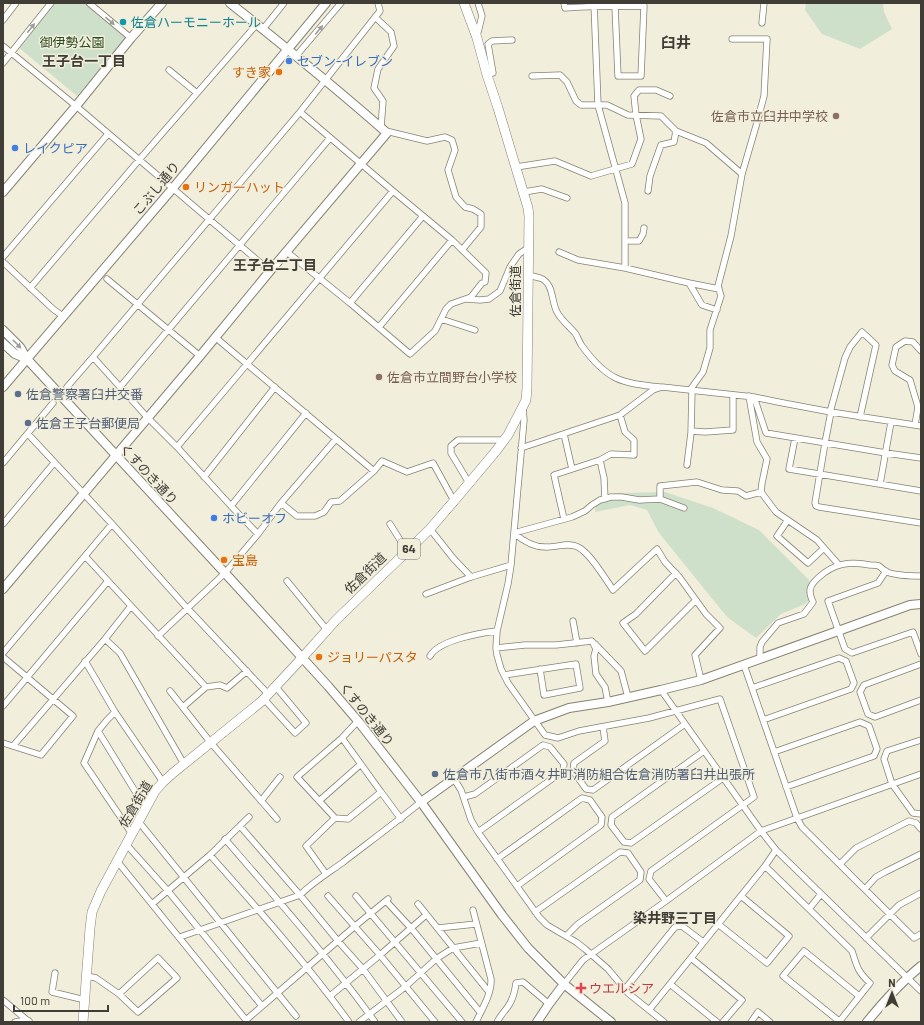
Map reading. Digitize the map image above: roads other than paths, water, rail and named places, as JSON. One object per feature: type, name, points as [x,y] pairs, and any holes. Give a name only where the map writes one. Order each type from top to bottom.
[{"type":"main road","name":"佐倉街道","points":[[83,1022],[92,912],[101,891],[155,791],[184,764],[267,697],[327,630],[430,529],[508,435],[526,400],[528,208],[464,3]]},
{"type":"street","points":[[3,20],[16,3]]},
{"type":"street","points":[[3,63],[51,3]]},
{"type":"street","points":[[3,192],[162,3]]},
{"type":"street","points":[[3,589],[360,164],[388,133],[326,80],[230,3]]},
{"type":"street","points":[[30,288],[197,92],[284,3]]},
{"type":"street","name":"こぶし通り","points":[[3,387],[173,188],[326,3]]},
{"type":"street","points":[[296,56],[341,3]]},
{"type":"street","points":[[67,387],[326,80],[380,11],[378,3]]},
{"type":"street","points":[[476,38],[482,16],[478,3]]},
{"type":"street","points":[[564,3],[565,8],[594,5],[615,6],[622,4],[644,6],[641,76],[618,76],[615,6]]},
{"type":"street","points":[[762,23],[764,3]]},
{"type":"street","points":[[92,4],[131,38]]},
{"type":"street","points":[[594,5],[598,105],[625,203],[625,268]]},
{"type":"street","points":[[375,17],[391,32],[394,46],[378,69],[374,88],[382,101],[383,129]]},
{"type":"street","points":[[687,465],[691,431],[691,390],[703,372],[710,348],[710,330],[721,296],[718,286],[731,236],[742,174],[764,96],[767,39],[732,39]]},
{"type":"street","points":[[487,75],[493,73],[488,44],[492,41],[512,40]]},
{"type":"street","points":[[3,46],[270,271]]},
{"type":"street","points":[[169,70],[197,92]]},
{"type":"street","points":[[532,76],[560,75],[567,82],[576,101],[581,105],[607,105],[628,115],[661,116],[676,130],[706,143],[742,174]]},
{"type":"street","points":[[516,166],[555,161],[591,176],[616,170],[632,164],[641,139],[634,96],[638,90],[656,90],[670,96]]},
{"type":"street","points":[[287,252],[410,354],[435,331],[446,309],[451,304],[471,297],[484,282],[486,273],[452,240],[393,192],[300,112]]},
{"type":"street","points":[[383,129],[427,141],[445,137],[452,140],[455,150],[448,170],[456,197],[465,206],[481,214],[481,227],[462,250]]},
{"type":"street","points":[[648,191],[650,176],[661,145],[674,142],[676,130]]},
{"type":"street","points":[[3,257],[108,134]]},
{"type":"street","points":[[120,386],[330,138]]},
{"type":"street","points":[[524,192],[542,189],[567,198]]},
{"type":"street","points":[[177,447],[393,192]]},
{"type":"street","points":[[350,303],[423,216]]},
{"type":"street","points":[[625,241],[639,241],[643,234],[644,228]]},
{"type":"street","points":[[378,327],[452,240]]},
{"type":"street","points":[[466,299],[489,299],[500,291],[510,267],[519,254],[528,248]]},
{"type":"street","points":[[559,252],[578,260],[625,268],[719,289]]},
{"type":"street","points":[[3,262],[30,288],[64,317]]},
{"type":"street","points":[[528,275],[546,281],[558,315],[576,334],[582,345],[600,368],[613,378],[636,385],[752,397],[830,412],[918,426],[920,407],[910,380],[895,371],[892,365],[896,347],[905,341],[913,342],[921,351]]},
{"type":"street","points":[[106,279],[200,356]]},
{"type":"street","points":[[688,282],[702,305],[717,310]]},
{"type":"street","points":[[441,319],[475,330]]},
{"type":"street","name":"くすのき通り","points":[[3,330],[20,346],[27,359],[225,573],[358,721],[421,802],[502,915],[528,948],[564,984],[611,1022]]},
{"type":"street","points":[[860,417],[876,345],[862,332],[845,358],[830,412],[815,502],[816,506],[921,523]]},
{"type":"street","points":[[215,337],[374,471]]},
{"type":"street","name":"くすのき通り","points":[[3,343],[15,354],[27,359]]},
{"type":"street","points":[[93,357],[147,417],[258,534]]},
{"type":"street","points":[[204,477],[275,387]]},
{"type":"street","points":[[522,448],[620,415],[653,390],[662,387]]},
{"type":"street","points":[[691,431],[705,432],[733,430],[733,395]]},
{"type":"street","points":[[752,397],[766,433],[921,458]]},
{"type":"street","points":[[752,397],[758,442],[767,459],[761,492],[776,512],[817,540],[839,565]]},
{"type":"street","points":[[3,463],[54,403]]},
{"type":"street","points":[[522,408],[524,420],[511,565],[497,631],[496,648],[501,668],[508,683],[545,735],[558,738],[579,731],[649,718],[720,699],[754,797],[651,871],[649,879],[666,901]]},
{"type":"street","points":[[231,506],[306,413]]},
{"type":"street","points":[[564,519],[554,476],[600,460],[611,454],[634,454],[634,440],[625,432],[620,415]]},
{"type":"street","points":[[880,484],[891,422]]},
{"type":"street","points":[[28,434],[112,524],[187,608],[247,671],[295,732],[306,723],[276,687]]},
{"type":"street","points":[[564,434],[572,469]]},
{"type":"street","points":[[158,636],[225,573],[336,438]]},
{"type":"street","points":[[795,438],[789,469],[921,491]]},
{"type":"street","points":[[469,483],[451,453],[451,446],[458,440],[504,440]]},
{"type":"street","points":[[600,460],[604,478],[605,499]]},
{"type":"street","points":[[282,503],[296,516],[315,516],[324,512],[331,502],[340,501],[374,471],[382,461],[407,472],[433,463],[454,501]]},
{"type":"street","points":[[3,524],[54,463]]},
{"type":"street","points":[[660,499],[660,486],[697,482],[722,490],[738,491],[746,496],[761,492]]},
{"type":"street","points":[[514,533],[572,517],[585,511],[600,500],[605,499],[622,497],[640,500],[660,499],[684,508]]},
{"type":"street","points":[[788,520],[777,536],[808,563],[824,548]]},
{"type":"street","points":[[3,653],[112,524]]},
{"type":"street","points":[[390,524],[407,551]]},
{"type":"street","points":[[430,529],[453,558],[471,577]]},
{"type":"street","points":[[514,533],[528,543],[537,546],[546,547],[570,545],[578,547],[588,555],[613,590],[657,549],[665,562],[680,578],[706,614],[720,628],[695,655],[700,680]]},
{"type":"street","points":[[84,556],[206,687]]},
{"type":"street","points":[[760,659],[760,647],[762,642],[778,623],[804,614],[813,602],[810,594],[813,583],[824,572],[835,566],[854,563],[864,564],[879,566],[886,571],[921,576]]},
{"type":"street","points":[[426,594],[471,577],[511,565]]},
{"type":"street","points":[[886,571],[878,583],[828,601],[845,649],[852,653],[913,632],[921,654]]},
{"type":"street","points":[[676,573],[636,614],[623,623],[645,651],[696,600]]},
{"type":"street","points":[[287,581],[327,630]]},
{"type":"street","points":[[3,706],[108,582]]},
{"type":"street","points":[[180,937],[300,895],[310,885],[401,819],[421,802],[534,721],[569,708],[608,702],[700,680],[910,605],[921,603]]},
{"type":"street","points":[[13,746],[131,606]]},
{"type":"street","points":[[573,622],[577,642]]},
{"type":"street","points":[[430,656],[432,652],[442,646],[474,634],[497,631]]},
{"type":"street","points":[[104,639],[120,653],[184,764]]},
{"type":"street","points":[[496,648],[556,645],[592,641],[621,671],[628,697]]},
{"type":"street","points":[[592,641],[596,649],[594,656],[596,674],[605,687],[608,702]]},
{"type":"street","points":[[3,656],[73,716],[41,755],[3,742]]},
{"type":"street","points":[[752,688],[839,658],[846,661],[854,683],[851,689],[763,720]]},
{"type":"street","points":[[85,661],[115,712],[163,782]]},
{"type":"street","points":[[504,675],[540,669],[576,664],[580,688],[544,695],[540,669]]},
{"type":"street","points":[[921,664],[864,685],[860,692],[868,714],[875,717],[921,700]]},
{"type":"street","points":[[744,665],[797,818],[802,827],[914,938],[921,934]]},
{"type":"street","points":[[183,707],[206,687],[220,685],[227,688],[247,671]]},
{"type":"street","points":[[661,690],[776,850],[921,991]]},
{"type":"street","points":[[170,691],[211,743],[277,819]]},
{"type":"street","points":[[115,712],[98,731],[84,763],[132,834]]},
{"type":"street","points":[[358,721],[342,738],[297,777],[335,818],[348,819],[381,792]]},
{"type":"street","points":[[774,752],[860,722],[869,726],[877,749],[874,756],[786,787]]},
{"type":"street","points":[[603,727],[605,741],[574,763],[573,771],[586,789],[593,790],[684,724]]},
{"type":"street","points":[[98,731],[146,809]]},
{"type":"street","points":[[342,738],[401,819]]},
{"type":"street","points":[[921,740],[887,751],[884,759],[892,784],[913,812],[921,814]]},
{"type":"street","points":[[464,797],[476,794],[543,745],[550,747],[564,764],[562,771],[478,832]]},
{"type":"street","points":[[704,751],[612,817],[611,825],[624,842],[631,843],[723,778]]},
{"type":"street","points":[[319,801],[361,764]]},
{"type":"street","points":[[537,1022],[583,960],[592,955],[761,831],[921,774]]},
{"type":"street","points":[[261,801],[280,777]]},
{"type":"street","points":[[454,779],[461,790],[471,820],[478,832],[535,912],[547,925],[576,942],[592,955],[608,969],[625,989],[664,1022]]},
{"type":"street","points":[[498,859],[582,798],[590,800],[602,817],[601,825],[517,886]]},
{"type":"street","points":[[152,904],[210,855],[250,817]]},
{"type":"street","points":[[326,874],[306,846],[335,818]]},
{"type":"street","points":[[840,864],[856,848],[909,821],[916,823],[921,829]]},
{"type":"street","points":[[138,822],[296,1016]]},
{"type":"street","points":[[240,826],[363,969],[402,1022]]},
{"type":"street","points":[[225,840],[280,902],[323,954],[346,982],[375,1022]]},
{"type":"street","points":[[126,844],[168,891],[262,1006]]},
{"type":"street","points":[[649,1010],[765,866],[776,850]]},
{"type":"street","points":[[535,912],[620,852],[628,853],[641,872],[640,880],[578,924],[566,936]]},
{"type":"street","points":[[865,889],[880,874],[921,854]]},
{"type":"street","points":[[210,855],[307,968],[349,1022]]},
{"type":"street","points":[[117,861],[246,1020],[387,900],[480,1012]]},
{"type":"street","points":[[765,866],[852,952],[861,974],[870,983],[839,1022],[783,976],[804,951],[859,996]]},
{"type":"street","points":[[866,938],[899,905],[921,893]]},
{"type":"street","points":[[809,909],[821,894]]},
{"type":"street","points":[[328,896],[380,955],[435,1022]]},
{"type":"street","points":[[356,896],[462,1022]]},
{"type":"street","points":[[718,924],[767,963],[789,936],[741,896]]},
{"type":"street","points":[[418,904],[489,992]]},
{"type":"street","points":[[473,910],[491,979],[489,992],[476,1022]]},
{"type":"street","points":[[330,996],[426,915]]},
{"type":"street","points":[[438,928],[476,924]]},
{"type":"street","points":[[625,989],[675,927],[682,926],[703,942]]},
{"type":"street","points":[[358,1022],[405,987],[436,959],[453,948],[482,943]]},
{"type":"street","points":[[87,976],[96,978],[119,994],[138,1012],[177,978],[158,958],[119,994]]},
{"type":"street","points":[[691,958],[742,1000],[723,1022]]},
{"type":"street","points":[[867,1022],[888,996],[907,977],[921,966]]},
{"type":"street","points":[[55,973],[52,992],[85,1000]]},
{"type":"street","points":[[497,1022],[509,1005],[514,994],[516,983],[523,982],[549,1004]]},
{"type":"street","points":[[670,984],[717,1022]]},
{"type":"street","points":[[3,1000],[29,1021]]},
{"type":"street","points":[[751,1022],[758,1012],[770,1022]]},
{"type":"street","points":[[15,1022],[29,1021]]},
{"type":"place","name":"佐倉ハーモニーホール","points":[[123,22]]},
{"type":"place","name":"セブン-イレブン","points":[[289,61]]},
{"type":"place","name":"すき家","points":[[279,72]]},
{"type":"place","name":"佐倉市立臼井中学校","points":[[836,116]]},
{"type":"place","name":"レイクピア","points":[[15,148]]},
{"type":"place","name":"リンガーハット","points":[[186,187]]},
{"type":"place","name":"佐倉市立間野台小学校","points":[[379,377]]},
{"type":"place","name":"佐倉警察署臼井交番","points":[[18,394]]},
{"type":"place","name":"佐倉王子台郵便局","points":[[28,423]]},
{"type":"place","name":"ホビーオフ","points":[[214,518]]},
{"type":"place","name":"宝島","points":[[224,560]]},
{"type":"place","name":"ジョリーパスタ","points":[[319,657]]},
{"type":"place","name":"佐倉市八街市酒々井町消防組合佐倉消防署臼井出張所","points":[[435,774]]},
{"type":"place","name":"ウエルシア","points":[[581,988]]},
{"type":"district","name":"臼井","points":[[676,43]]},
{"type":"district","name":"王子台一丁目","points":[[84,61]]},
{"type":"district","name":"王子台二丁目","points":[[275,265]]},
{"type":"district","name":"染井野三丁目","points":[[675,918]]},
{"type":"park label","name":"御伊勢公園","points":[[72,42]]}]
